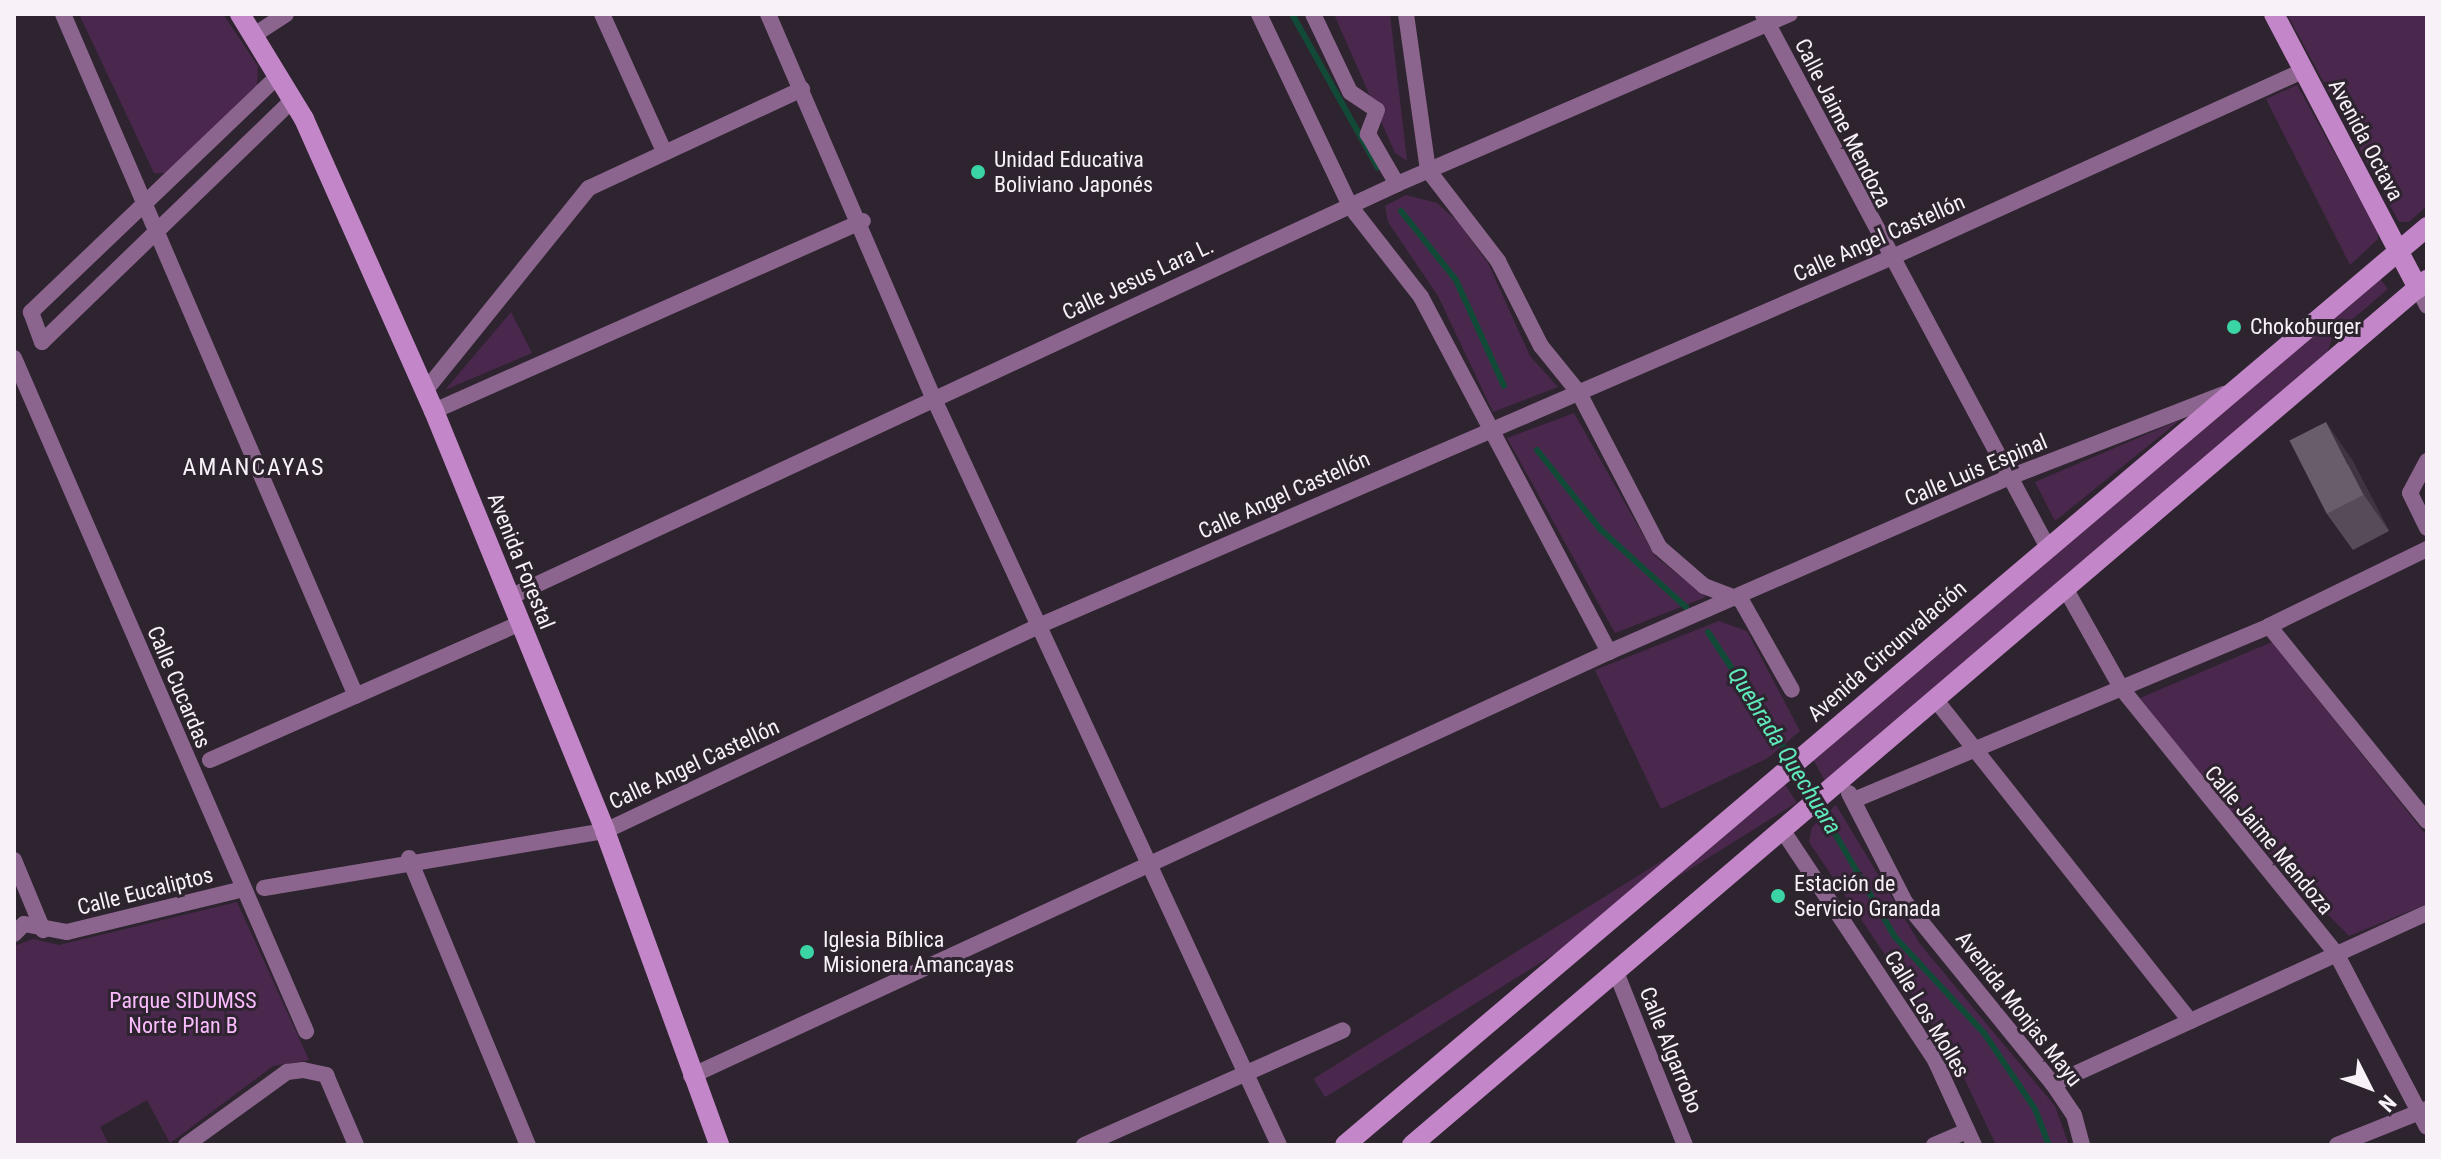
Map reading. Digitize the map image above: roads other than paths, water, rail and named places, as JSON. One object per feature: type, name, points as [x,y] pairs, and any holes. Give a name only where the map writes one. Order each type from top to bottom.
[{"type":"main road","name":"Avenida Forestal","points":[[240,14],[293,100],[434,411],[605,831],[691,1076],[719,1145]]},
{"type":"main road","name":"Avenida Octava","points":[[2274,14],[2399,252],[2424,291]]},
{"type":"main road","name":"Avenida Circunvalación","points":[[1345,1145],[2047,546],[2427,227]]},
{"type":"main road","points":[[1412,1145],[2065,588],[2424,291]]},
{"type":"street","points":[[63,14],[159,229],[356,696]]},
{"type":"street","points":[[254,35],[286,14]]},
{"type":"street","points":[[602,14],[663,149]]},
{"type":"street","points":[[768,14],[863,221],[933,397],[1043,624],[1279,1145]]},
{"type":"street","points":[[1259,14],[1350,206],[1421,297],[1487,430],[1609,652]]},
{"type":"street","points":[[1313,14],[1350,92],[1377,110],[1368,134],[1397,184]]},
{"type":"street","points":[[1406,14],[1428,170],[1498,261],[1541,346],[1579,393],[1659,547],[1704,586],[1741,600],[1792,690]]},
{"type":"street","name":"Calle Jesus Lara L.","points":[[510,597],[933,397],[1397,184],[1765,19],[1790,14]]},
{"type":"street","name":"Calle Jaime Mendoza","points":[[1765,19],[1888,259],[2047,546]]},
{"type":"street","name":"Calle Angel Castellón","points":[[264,888],[409,858],[605,831],[1043,624],[1888,259],[2302,71]]},
{"type":"street","points":[[278,76],[31,312],[42,342],[293,100]]},
{"type":"street","points":[[425,391],[589,188],[663,149],[802,89]]},
{"type":"street","points":[[434,411],[863,221]]},
{"type":"street","name":"Calle Cucardas","points":[[15,364],[306,1031]]},
{"type":"street","name":"Calle Luis Espinal","points":[[691,1076],[1609,652],[1741,600],[2010,477],[2233,391]]},
{"type":"street","points":[[2422,467],[2410,493],[2427,528]]},
{"type":"street","points":[[1854,800],[1973,754],[2269,626],[2427,549]]},
{"type":"street","name":"Calle Jaime Mendoza","points":[[2065,588],[2122,689],[2211,808],[2336,953],[2424,1116]]},
{"type":"street","points":[[210,760],[521,623]]},
{"type":"street","points":[[2269,626],[2427,821]]},
{"type":"street","points":[[1935,699],[1973,754],[2190,1021]]},
{"type":"street","name":"Avenida Monjas Mayu","points":[[1834,786],[1854,800],[1872,850],[1905,902],[2053,1084],[2074,1115],[2082,1145]]},
{"type":"street","name":"Calle Los Molles","points":[[1783,831],[1935,1060],[1971,1138]]},
{"type":"street","points":[[409,858],[528,1145]]},
{"type":"street","points":[[14,860],[43,930]]},
{"type":"street","name":"Calle Eucaliptos","points":[[14,934],[24,924],[43,930],[67,932],[243,889]]},
{"type":"street","points":[[2053,1084],[2427,913]]},
{"type":"street","name":"Calle Algarrobo","points":[[1616,972],[1685,1145]]},
{"type":"street","points":[[1084,1145],[1343,1030]]},
{"type":"street","points":[[186,1145],[287,1072],[326,1075],[356,1145]]},
{"type":"street","points":[[2337,1145],[2424,1116]]},
{"type":"street","points":[[1934,1145],[1971,1138]]},
{"type":"waterway","name":"Quebrada Quechuara","points":[[1292,14],[1378,168]]},
{"type":"waterway","name":"Quebrada Quechuara","points":[[1401,211],[1456,280],[1504,386]]},
{"type":"waterway","name":"Quebrada Quechuara","points":[[1537,450],[1600,529],[1686,607]]},
{"type":"waterway","name":"Quebrada Quechuara","points":[[1708,632],[1791,759]]},
{"type":"waterway","name":"Quebrada Quechuara","points":[[1797,768],[1895,937],[1984,1033],[2035,1109],[2049,1145]]},
{"type":"place","name":"Unidad Educativa Boliviano Japonés","points":[[978,172]]},
{"type":"place","name":"Chokoburger","points":[[2234,327]]},
{"type":"place","name":"Estación de Servicio Granada","points":[[1778,896]]},
{"type":"place","name":"Iglesia Bíblica Misionera Amancayas","points":[[807,952]]},
{"type":"district","name":"AMANCAYAS","points":[[254,468]]},
{"type":"park label","name":"Parque SIDUMSS Norte Plan B","points":[[183,1012]]}]
